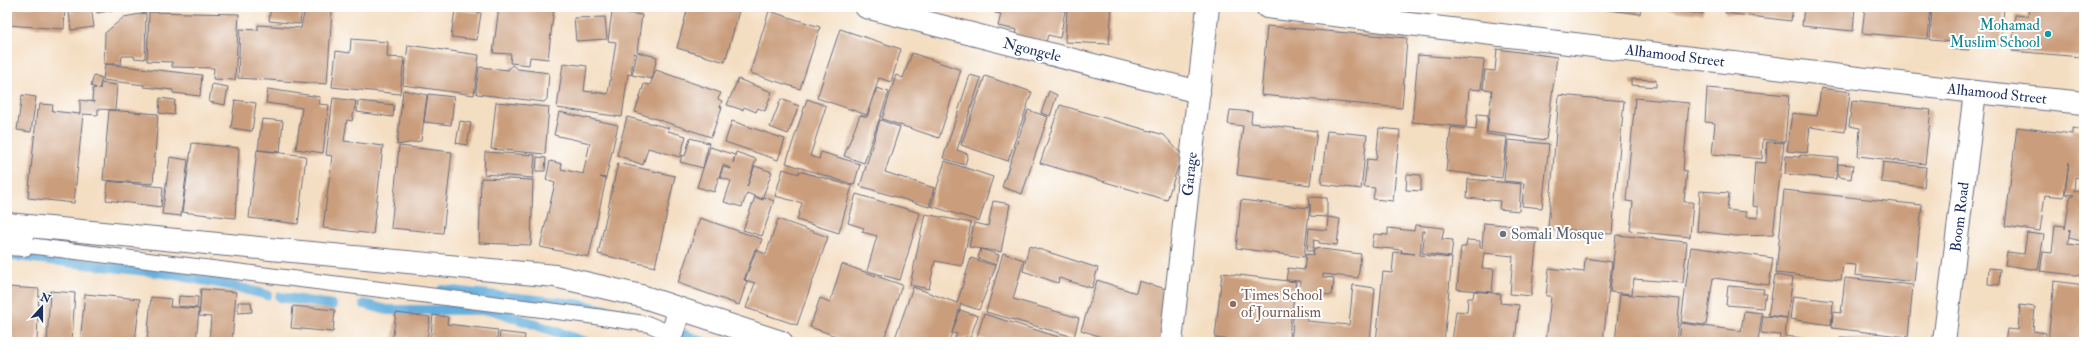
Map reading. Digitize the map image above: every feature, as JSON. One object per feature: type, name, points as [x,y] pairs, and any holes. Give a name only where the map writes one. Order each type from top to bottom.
[{"type":"street","name":"Ngongele","points":[[866,7],[1199,92]]},
{"type":"street","name":"Garage","points":[[1171,342],[1208,7]]},
{"type":"street","name":"Alhamood Street","points":[[1266,7],[1975,92],[2084,103]]},
{"type":"street","name":"Boom Road","points":[[1944,342],[1975,92]]},
{"type":"street","points":[[7,225],[22,238],[16,245]]},
{"type":"street","points":[[7,225],[555,276],[641,296],[781,342]]},
{"type":"street","points":[[671,338],[680,309]]},
{"type":"lane","points":[[16,245],[585,315],[648,324],[671,338]]},
{"type":"building","points":[[7,7],[65,7],[64,29],[7,25]]},
{"type":"building","points":[[76,7],[91,7],[94,27],[71,30],[69,12],[76,11]]},
{"type":"building","points":[[96,7],[125,7],[125,8],[97,13]]},
{"type":"building","points":[[271,7],[302,7],[300,24],[269,21]]},
{"type":"building","points":[[499,7],[554,7],[548,59],[530,57],[529,65],[510,63],[511,54],[493,53]]},
{"type":"building","points":[[688,7],[740,7],[725,62],[677,48]]},
{"type":"building","points":[[996,7],[1048,7],[1065,11],[1060,38],[1048,35],[1046,42],[1016,36],[1017,30],[998,26],[1001,14],[995,13]]},
{"type":"building","points":[[1067,7],[1112,7],[1109,44],[1065,42]]},
{"type":"building","points":[[1586,7],[1641,7],[1640,14]]},
{"type":"building","points":[[1655,7],[1704,7],[1703,14],[1654,9]]},
{"type":"building","points":[[1726,7],[1793,7],[1791,21],[1725,13]]},
{"type":"building","points":[[1804,7],[1855,7],[1853,31],[1802,26]]},
{"type":"building","points":[[1865,7],[1931,7],[1928,39],[1862,33]]},
{"type":"building","points":[[1942,7],[2004,7],[2001,45],[1970,43],[1969,50],[1952,49],[1953,42],[1930,40],[1932,9],[1942,9]]},
{"type":"building","name":"Mohamad Muslim School","points":[[2029,7],[2084,7],[2081,57],[2012,51],[2015,15],[2028,16]]},
{"type":"building","points":[[305,8],[332,10],[327,84],[238,78],[240,29],[258,30],[258,25],[301,28]]},
{"type":"building","points":[[455,10],[481,13],[477,40],[451,37]]},
{"type":"building","points":[[612,11],[642,15],[637,52],[657,57],[652,79],[632,75],[637,54],[634,53],[631,75],[628,74],[622,117],[557,108],[563,63],[587,66],[584,91],[608,94],[616,42],[608,41]]},
{"type":"building","points":[[769,11],[820,27],[800,89],[750,73]]},
{"type":"building","points":[[149,12],[239,14],[235,80],[213,79],[214,68],[172,67],[172,62],[147,61]]},
{"type":"building","points":[[146,13],[145,59],[134,58],[134,56],[122,56],[121,64],[104,64],[105,33],[124,17]]},
{"type":"building","points":[[605,17],[607,39],[576,41],[574,18]]},
{"type":"building","points":[[1267,26],[1407,38],[1402,108],[1261,95]]},
{"type":"building","points":[[840,29],[901,49],[891,82],[879,78],[867,115],[817,98]]},
{"type":"building","points":[[351,39],[388,42],[387,57],[404,58],[400,94],[332,87],[336,51],[350,53]]},
{"type":"building","points":[[408,45],[479,55],[474,95],[403,85]]},
{"type":"building","points":[[1497,49],[1557,57],[1546,140],[1487,132],[1492,90],[1483,89],[1485,70],[1495,71]]},
{"type":"building","points":[[912,53],[961,70],[939,138],[882,119],[896,75],[903,78]]},
{"type":"building","points":[[1418,55],[1484,60],[1481,90],[1469,89],[1466,127],[1412,122]]},
{"type":"building","points":[[105,64],[202,75],[200,96],[173,93],[173,90],[144,87],[144,85],[103,80]]},
{"type":"building","points":[[512,65],[518,69],[549,73],[547,99],[544,102],[477,94],[476,91],[479,67],[508,70]]},
{"type":"building","points":[[656,70],[721,93],[718,99],[722,101],[720,107],[722,107],[711,137],[635,112],[644,84],[650,85]]},
{"type":"building","points":[[94,75],[102,78],[99,89],[91,86]]},
{"type":"building","points":[[970,75],[981,78],[957,150],[968,154],[965,165],[943,158]]},
{"type":"building","points":[[985,76],[1032,92],[1008,161],[961,145]]},
{"type":"building","points":[[738,79],[772,92],[765,111],[758,108],[756,112],[744,107],[743,110],[727,105]]},
{"type":"building","points":[[1631,79],[1656,80],[1656,87],[1631,85]]},
{"type":"building","points":[[101,83],[117,85],[115,110],[98,109],[98,115],[83,114],[74,203],[28,198],[37,110],[39,110],[40,104],[53,105],[52,111],[80,114],[80,100],[95,102],[92,101],[93,88],[100,89]]},
{"type":"building","points":[[212,84],[228,87],[225,105],[209,102]]},
{"type":"building","points":[[877,88],[889,92],[864,163],[844,156],[860,115],[867,117]]},
{"type":"building","points":[[1707,88],[1789,95],[1785,142],[1763,139],[1762,159],[1712,154],[1715,123],[1705,122]]},
{"type":"building","points":[[1821,88],[1850,92],[1845,132],[1810,127],[1807,153],[1787,151],[1792,113],[1817,116]]},
{"type":"building","points":[[7,89],[10,89],[8,112],[7,112]]},
{"type":"building","points":[[268,89],[320,97],[319,104],[329,105],[323,153],[296,149],[302,108],[266,103]]},
{"type":"building","points":[[403,90],[427,95],[421,141],[397,145]]},
{"type":"building","points":[[1049,91],[1057,95],[1050,116],[1041,113]]},
{"type":"building","points":[[428,94],[454,97],[451,125],[424,122]]},
{"type":"building","points":[[22,95],[36,97],[31,132],[17,130]]},
{"type":"building","points":[[1559,95],[1624,101],[1612,234],[1548,228]]},
{"type":"building","points":[[160,98],[175,100],[174,115],[159,113]]},
{"type":"building","points":[[333,98],[356,101],[352,121],[347,120],[344,141],[383,146],[373,234],[323,228],[332,156],[326,155]]},
{"type":"building","points":[[1635,98],[1689,103],[1683,170],[1687,171],[1684,202],[1693,202],[1690,237],[1630,231],[1633,202],[1626,201]]},
{"type":"building","points":[[781,99],[799,106],[788,134],[770,127]]},
{"type":"building","points":[[807,99],[826,106],[810,156],[819,159],[821,152],[860,164],[854,185],[786,163]]},
{"type":"building","points":[[235,100],[256,103],[252,131],[231,128]]},
{"type":"building","points":[[358,101],[394,105],[393,117],[357,112]]},
{"type":"building","points":[[1852,101],[1931,110],[1925,164],[1858,156],[1860,128],[1849,126]]},
{"type":"building","points":[[496,102],[549,107],[545,154],[491,149]]},
{"type":"building","points":[[1060,105],[1164,135],[1182,155],[1167,200],[1040,163]]},
{"type":"building","points":[[109,110],[158,114],[153,184],[103,180]]},
{"type":"building","points":[[1028,110],[1048,117],[1022,194],[1002,187]]},
{"type":"building","points":[[1230,110],[1252,112],[1251,123],[1317,131],[1310,185],[1237,175],[1243,126],[1228,124]]},
{"type":"building","points":[[559,112],[618,125],[606,178],[600,177],[606,179],[589,257],[540,247],[555,183],[546,180],[550,161],[562,164],[561,169],[583,174],[590,143],[554,135]]},
{"type":"building","points":[[1477,114],[1488,115],[1486,134],[1507,137],[1502,178],[1446,171],[1451,127],[1476,130]]},
{"type":"building","points":[[627,117],[669,128],[668,131],[686,136],[680,157],[648,148],[643,165],[617,155]]},
{"type":"building","points":[[262,119],[283,121],[280,152],[258,150]]},
{"type":"building","points":[[880,120],[900,127],[885,172],[934,188],[929,207],[860,186]]},
{"type":"building","points":[[460,121],[471,123],[467,145],[456,143]]},
{"type":"building","points":[[732,121],[785,139],[778,160],[725,142]]},
{"type":"building","points":[[7,127],[12,128],[8,158],[7,158]]},
{"type":"building","points":[[2017,127],[2072,134],[2072,128],[2084,130],[2084,179],[2075,177],[2074,191],[2082,192],[2081,201],[2084,201],[2084,225],[2081,241],[2069,238],[2070,229],[2068,244],[2084,246],[2084,276],[2040,271],[2043,252],[2052,253],[2055,225],[2065,226],[2065,229],[2070,198],[2074,195],[2065,194],[2069,162],[2064,197],[2045,195],[2040,231],[2005,226]]},
{"type":"building","points":[[1379,128],[1400,130],[1393,201],[1373,199],[1375,188],[1364,187],[1367,159],[1376,160]]},
{"type":"building","points":[[1327,131],[1367,135],[1361,189],[1321,184]]},
{"type":"building","points":[[690,138],[709,143],[703,168],[680,162],[682,155],[685,156]]},
{"type":"building","points":[[1508,140],[1549,144],[1542,208],[1522,206],[1524,183],[1504,181]]},
{"type":"building","points":[[1767,142],[1784,143],[1773,235],[1736,236],[1697,231],[1700,191],[1729,193],[1727,210],[1746,212],[1746,217],[1758,218],[1758,207],[1752,206],[1755,162],[1766,163]]},
{"type":"building","points":[[192,143],[239,148],[235,218],[182,212]]},
{"type":"building","points":[[399,146],[452,152],[443,233],[391,228]]},
{"type":"building","points":[[710,147],[735,155],[733,163],[736,152],[756,159],[747,187],[755,166],[772,172],[762,199],[747,193],[742,207],[724,202],[731,181],[720,177],[723,167],[731,168],[723,165],[714,192],[697,187]]},
{"type":"building","points":[[257,150],[306,156],[298,224],[249,218]]},
{"type":"building","points":[[485,152],[535,155],[533,178],[484,174]]},
{"type":"building","points":[[1800,155],[1838,158],[1836,179],[1785,174],[1786,156],[1800,157]]},
{"type":"building","points":[[170,157],[188,160],[181,216],[162,214]]},
{"type":"building","points":[[537,157],[546,158],[545,171],[536,171]]},
{"type":"building","points":[[945,161],[993,177],[979,221],[931,206]]},
{"type":"building","points":[[1883,162],[1926,167],[1924,187],[1881,182]]},
{"type":"building","points":[[618,163],[675,176],[655,267],[598,254]]},
{"type":"building","points":[[1838,164],[1853,165],[1851,179],[1838,177]]},
{"type":"building","points":[[783,169],[799,174],[799,171],[852,186],[839,233],[797,220],[802,203],[775,196]]},
{"type":"building","points":[[1407,174],[1421,175],[1421,191],[1406,190]]},
{"type":"building","points":[[481,178],[533,180],[531,245],[479,243]]},
{"type":"building","points":[[1468,179],[1521,184],[1519,211],[1499,209],[1500,201],[1467,198]]},
{"type":"building","points":[[108,181],[163,187],[161,207],[106,200]]},
{"type":"building","points":[[1784,190],[1922,205],[1914,282],[1855,275],[1856,265],[1843,264],[1841,280],[1776,273]]},
{"type":"building","points":[[856,194],[920,213],[900,280],[867,271],[877,236],[862,232],[864,228],[848,223]]},
{"type":"building","points":[[755,197],[763,200],[764,197],[774,201],[762,236],[743,230]]},
{"type":"building","points":[[1309,197],[1327,198],[1327,217],[1310,216],[1310,204],[1304,257],[1236,248],[1241,200],[1308,208]]},
{"type":"building","points":[[993,201],[1010,204],[1001,252],[969,247],[974,223],[988,226]]},
{"type":"building","points":[[925,214],[971,223],[962,266],[935,261],[929,289],[910,285]]},
{"type":"building","points":[[1328,217],[1340,219],[1337,245],[1319,243],[1319,241],[1314,240],[1313,251],[1307,251],[1309,228],[1327,230]]},
{"type":"building","points":[[700,218],[762,239],[758,250],[755,249],[744,280],[747,281],[739,305],[678,283]]},
{"type":"building","points":[[778,219],[828,237],[797,325],[746,308],[755,283],[745,280],[756,250],[766,254]]},
{"type":"building","points":[[1484,223],[1538,228],[1531,296],[1510,294],[1513,256],[1484,253],[1482,268],[1494,269],[1492,292],[1457,289],[1461,247],[1466,247],[1467,240],[1480,241],[1480,248],[1482,248]]},
{"type":"building","points":[[1415,225],[1444,228],[1442,239],[1453,240],[1451,257],[1422,253],[1425,231],[1422,231],[1420,255],[1452,258],[1444,342],[1376,342],[1383,272],[1392,273],[1394,252],[1415,254],[1401,252],[1402,250],[1372,247],[1374,234],[1388,235],[1388,228],[1414,231]]},
{"type":"building","points":[[2027,233],[2044,235],[2038,270],[2005,265],[2007,252],[2024,254]]},
{"type":"building","points":[[1616,235],[1687,242],[1683,283],[1634,279],[1632,294],[1610,292]]},
{"type":"building","points":[[1029,246],[1098,268],[1092,288],[1059,278],[1058,283],[1023,271]]},
{"type":"building","points":[[1691,247],[1773,258],[1769,285],[1713,278],[1706,325],[1681,322]]},
{"type":"building","points":[[1314,248],[1361,254],[1358,278],[1323,274],[1323,277],[1334,278],[1332,295],[1321,294],[1321,296],[1299,294],[1300,281],[1286,280],[1288,268],[1304,270],[1306,254],[1313,255]]},
{"type":"building","points":[[981,249],[999,255],[996,265],[978,258]]},
{"type":"building","points":[[1003,253],[1024,260],[1013,299],[1079,318],[1074,337],[986,312]]},
{"type":"building","points":[[971,258],[996,266],[979,310],[961,304],[949,342],[885,342],[886,338],[894,341],[913,287],[957,303]]},
{"type":"building","points":[[1585,258],[1612,262],[1603,342],[1546,342],[1551,296],[1546,296],[1549,268],[1584,272]]},
{"type":"building","points":[[842,264],[902,285],[883,342],[853,342],[810,327],[820,298],[830,302]]},
{"type":"building","points":[[1989,268],[2000,269],[1999,285],[1988,284]]},
{"type":"building","points":[[1222,273],[1296,282],[1288,342],[1252,342],[1215,338]]},
{"type":"building","points":[[1775,275],[1793,278],[1787,318],[1768,315]]},
{"type":"building","points":[[1845,278],[1913,285],[1908,337],[1832,328],[1833,312],[1841,313]]},
{"type":"building","points":[[1097,280],[1136,293],[1139,281],[1176,292],[1160,342],[1115,342],[1081,330]]},
{"type":"building","points":[[2054,281],[2084,285],[2084,342],[2048,342]]},
{"type":"building","points":[[1353,285],[1375,288],[1370,342],[1291,342],[1294,310],[1308,311],[1307,321],[1349,325]]},
{"type":"building","points":[[1728,286],[1764,289],[1763,294],[1767,294],[1766,299],[1764,298],[1763,308],[1726,305]]},
{"type":"building","points":[[7,287],[39,289],[37,342],[7,342]]},
{"type":"building","points":[[201,289],[236,292],[232,342],[209,342],[211,317],[199,316]]},
{"type":"building","points":[[50,291],[75,293],[72,342],[47,342]]},
{"type":"building","points":[[1474,291],[1501,294],[1500,303],[1519,305],[1515,342],[1452,342],[1456,311],[1467,312],[1468,298],[1473,298]]},
{"type":"building","points":[[85,294],[140,299],[135,342],[80,342]]},
{"type":"building","points":[[1620,294],[1680,299],[1676,342],[1615,342]]},
{"type":"building","points":[[179,296],[198,297],[197,308],[178,306]]},
{"type":"building","points":[[1793,296],[1833,301],[1831,325],[1790,319]]},
{"type":"building","points":[[151,297],[171,299],[170,307],[199,309],[196,342],[147,342]]},
{"type":"building","points":[[238,302],[251,302],[252,312],[238,313]]},
{"type":"building","points":[[2020,305],[2035,307],[2033,331],[2046,333],[2045,342],[2005,342],[2007,329],[2018,330]]},
{"type":"building","points":[[293,306],[335,310],[333,332],[291,328]]},
{"type":"building","points":[[960,310],[978,316],[970,338],[965,337],[964,340],[955,338],[957,334],[952,333]]},
{"type":"building","points":[[1744,311],[1762,313],[1758,342],[1678,342],[1680,323],[1741,331]]},
{"type":"building","points":[[396,313],[430,317],[427,342],[392,342]]},
{"type":"building","points":[[984,314],[1075,342],[993,342],[977,337]]},
{"type":"building","points":[[433,315],[448,317],[447,324],[498,330],[497,342],[430,342]]},
{"type":"building","points":[[1763,316],[1787,318],[1785,336],[1816,340],[1816,342],[1779,342],[1780,335],[1761,333]]},
{"type":"building","points":[[500,332],[525,335],[524,342],[499,342]]},
{"type":"building","points":[[1840,337],[1885,341],[1885,342],[1840,342]]},
{"type":"waterway","points":[[7,255],[164,273],[229,285],[267,295]]},
{"type":"waterway","points":[[442,290],[575,304],[627,314]]},
{"type":"waterway","points":[[280,297],[332,305]]},
{"type":"waterway","points":[[364,304],[387,310],[493,310],[586,342]]},
{"type":"waterway","points":[[672,329],[703,342]]},
{"type":"place","name":"Mohamad Muslim School","points":[[2048,34]]},
{"type":"place","name":"Somali Mosque","points":[[1503,234]]},
{"type":"place","name":"Times School of Journalism","points":[[1233,304]]}]
